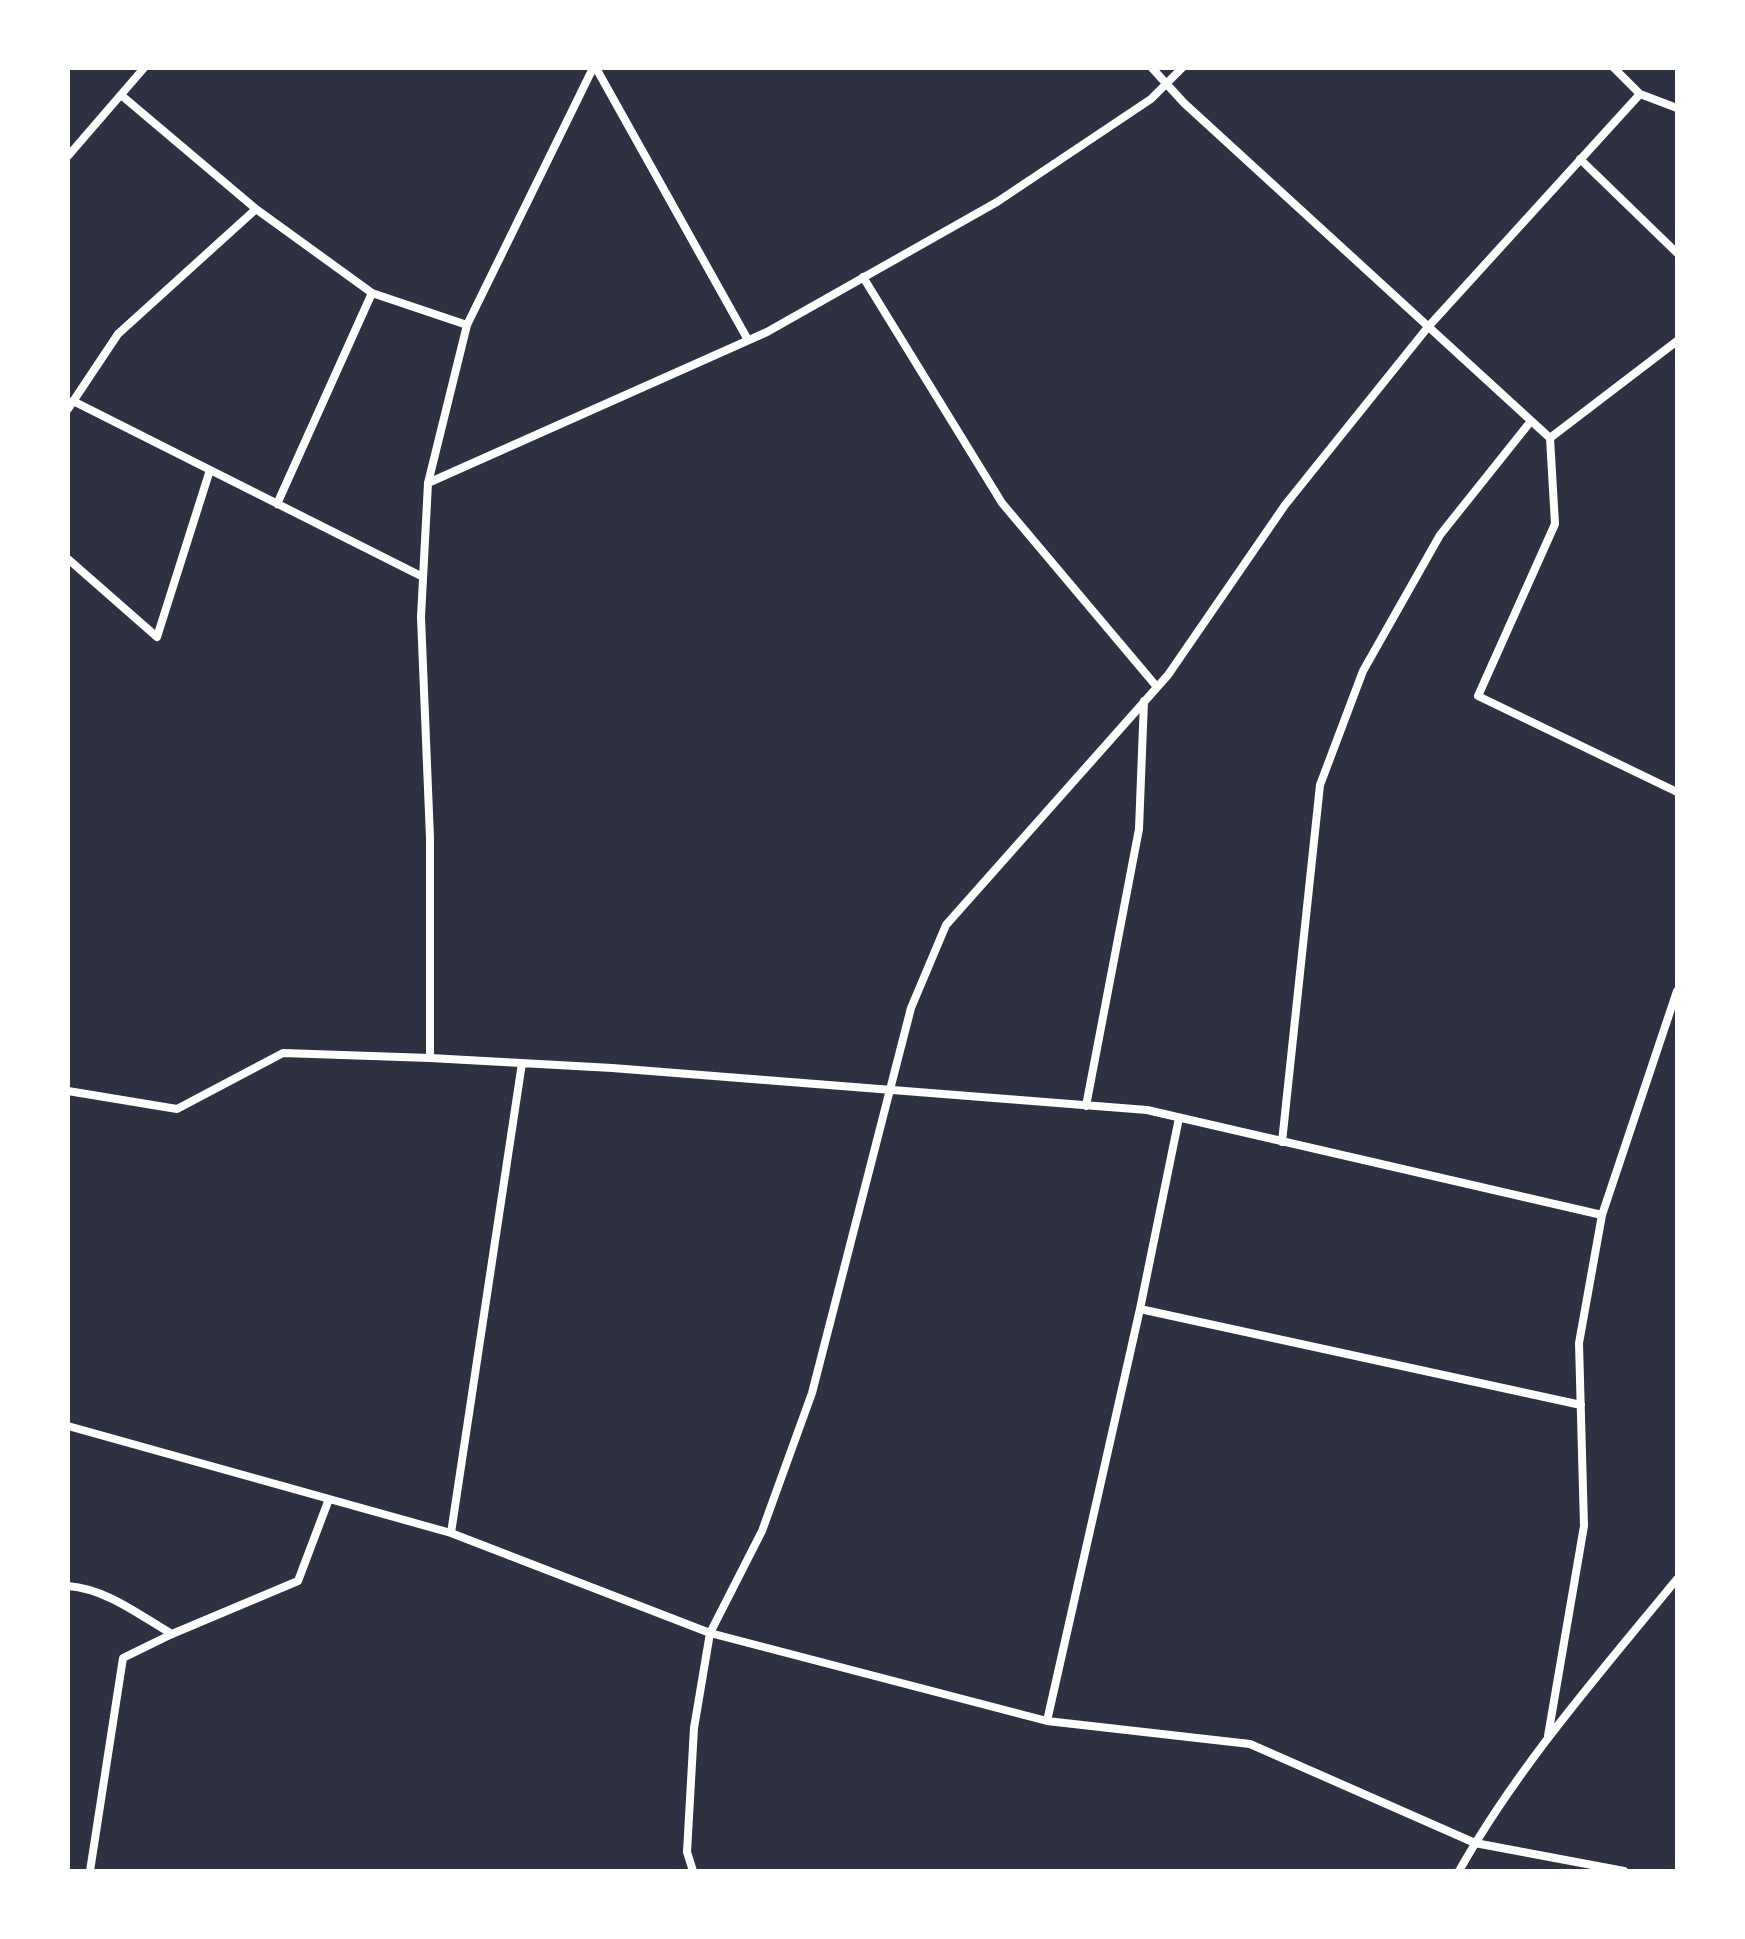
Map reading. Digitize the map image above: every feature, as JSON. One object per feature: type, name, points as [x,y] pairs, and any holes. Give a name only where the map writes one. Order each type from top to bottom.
[{"type":"street","points":[[68,156],[144,68]]},
{"type":"street","points":[[430,1058],[430,838],[421,617],[428,483],[467,325],[594,68]]},
{"type":"street","points":[[594,68],[748,340]]},
{"type":"street","points":[[1152,68],[1184,103],[1550,438],[1555,524],[1478,696],[1677,792]]},
{"type":"street","points":[[428,483],[748,340],[863,277],[997,202],[1151,99],[1182,68]]},
{"type":"street","points":[[1614,68],[1640,94],[1677,108]]},
{"type":"street","points":[[693,1871],[687,1852],[694,1728],[710,1633],[762,1531],[812,1393],[911,1008],[946,925],[1168,675],[1285,505],[1428,327],[1640,94]]},
{"type":"street","points":[[121,95],[256,209],[372,293],[467,325]]},
{"type":"street","points":[[1580,159],[1677,253]]},
{"type":"street","points":[[256,209],[118,334],[71,405],[210,470],[423,577]]},
{"type":"street","points":[[863,277],[1002,503],[1157,687]]},
{"type":"street","points":[[277,504],[372,293]]},
{"type":"street","points":[[1550,438],[1677,341]]},
{"type":"street","points":[[1282,1142],[1320,785],[1363,671],[1440,535],[1531,421]]},
{"type":"street","points":[[68,559],[157,637],[210,470]]},
{"type":"street","points":[[1086,1106],[1139,829],[1144,701]]},
{"type":"street","points":[[1548,1736],[1584,1526],[1579,1343],[1602,1215],[1677,991]]},
{"type":"street","points":[[68,1091],[177,1109],[283,1053],[522,1063],[1147,1110],[1602,1215]]},
{"type":"street","points":[[451,1533],[522,1063]]},
{"type":"street","points":[[1047,1721],[1140,1309],[1179,1118]]},
{"type":"street","points":[[1140,1309],[1581,1405]]},
{"type":"street","points":[[68,1426],[451,1533],[710,1633],[1047,1721],[1250,1744],[1475,1843],[1624,1871]]},
{"type":"street","points":[[90,1871],[123,1658],[298,1581],[329,1499]]},
{"type":"street","points":[[1459,1871],[1548,1736],[1677,1579]]},
{"type":"street","points":[[68,1586],[85,1587],[106,1595],[172,1634]]}]
